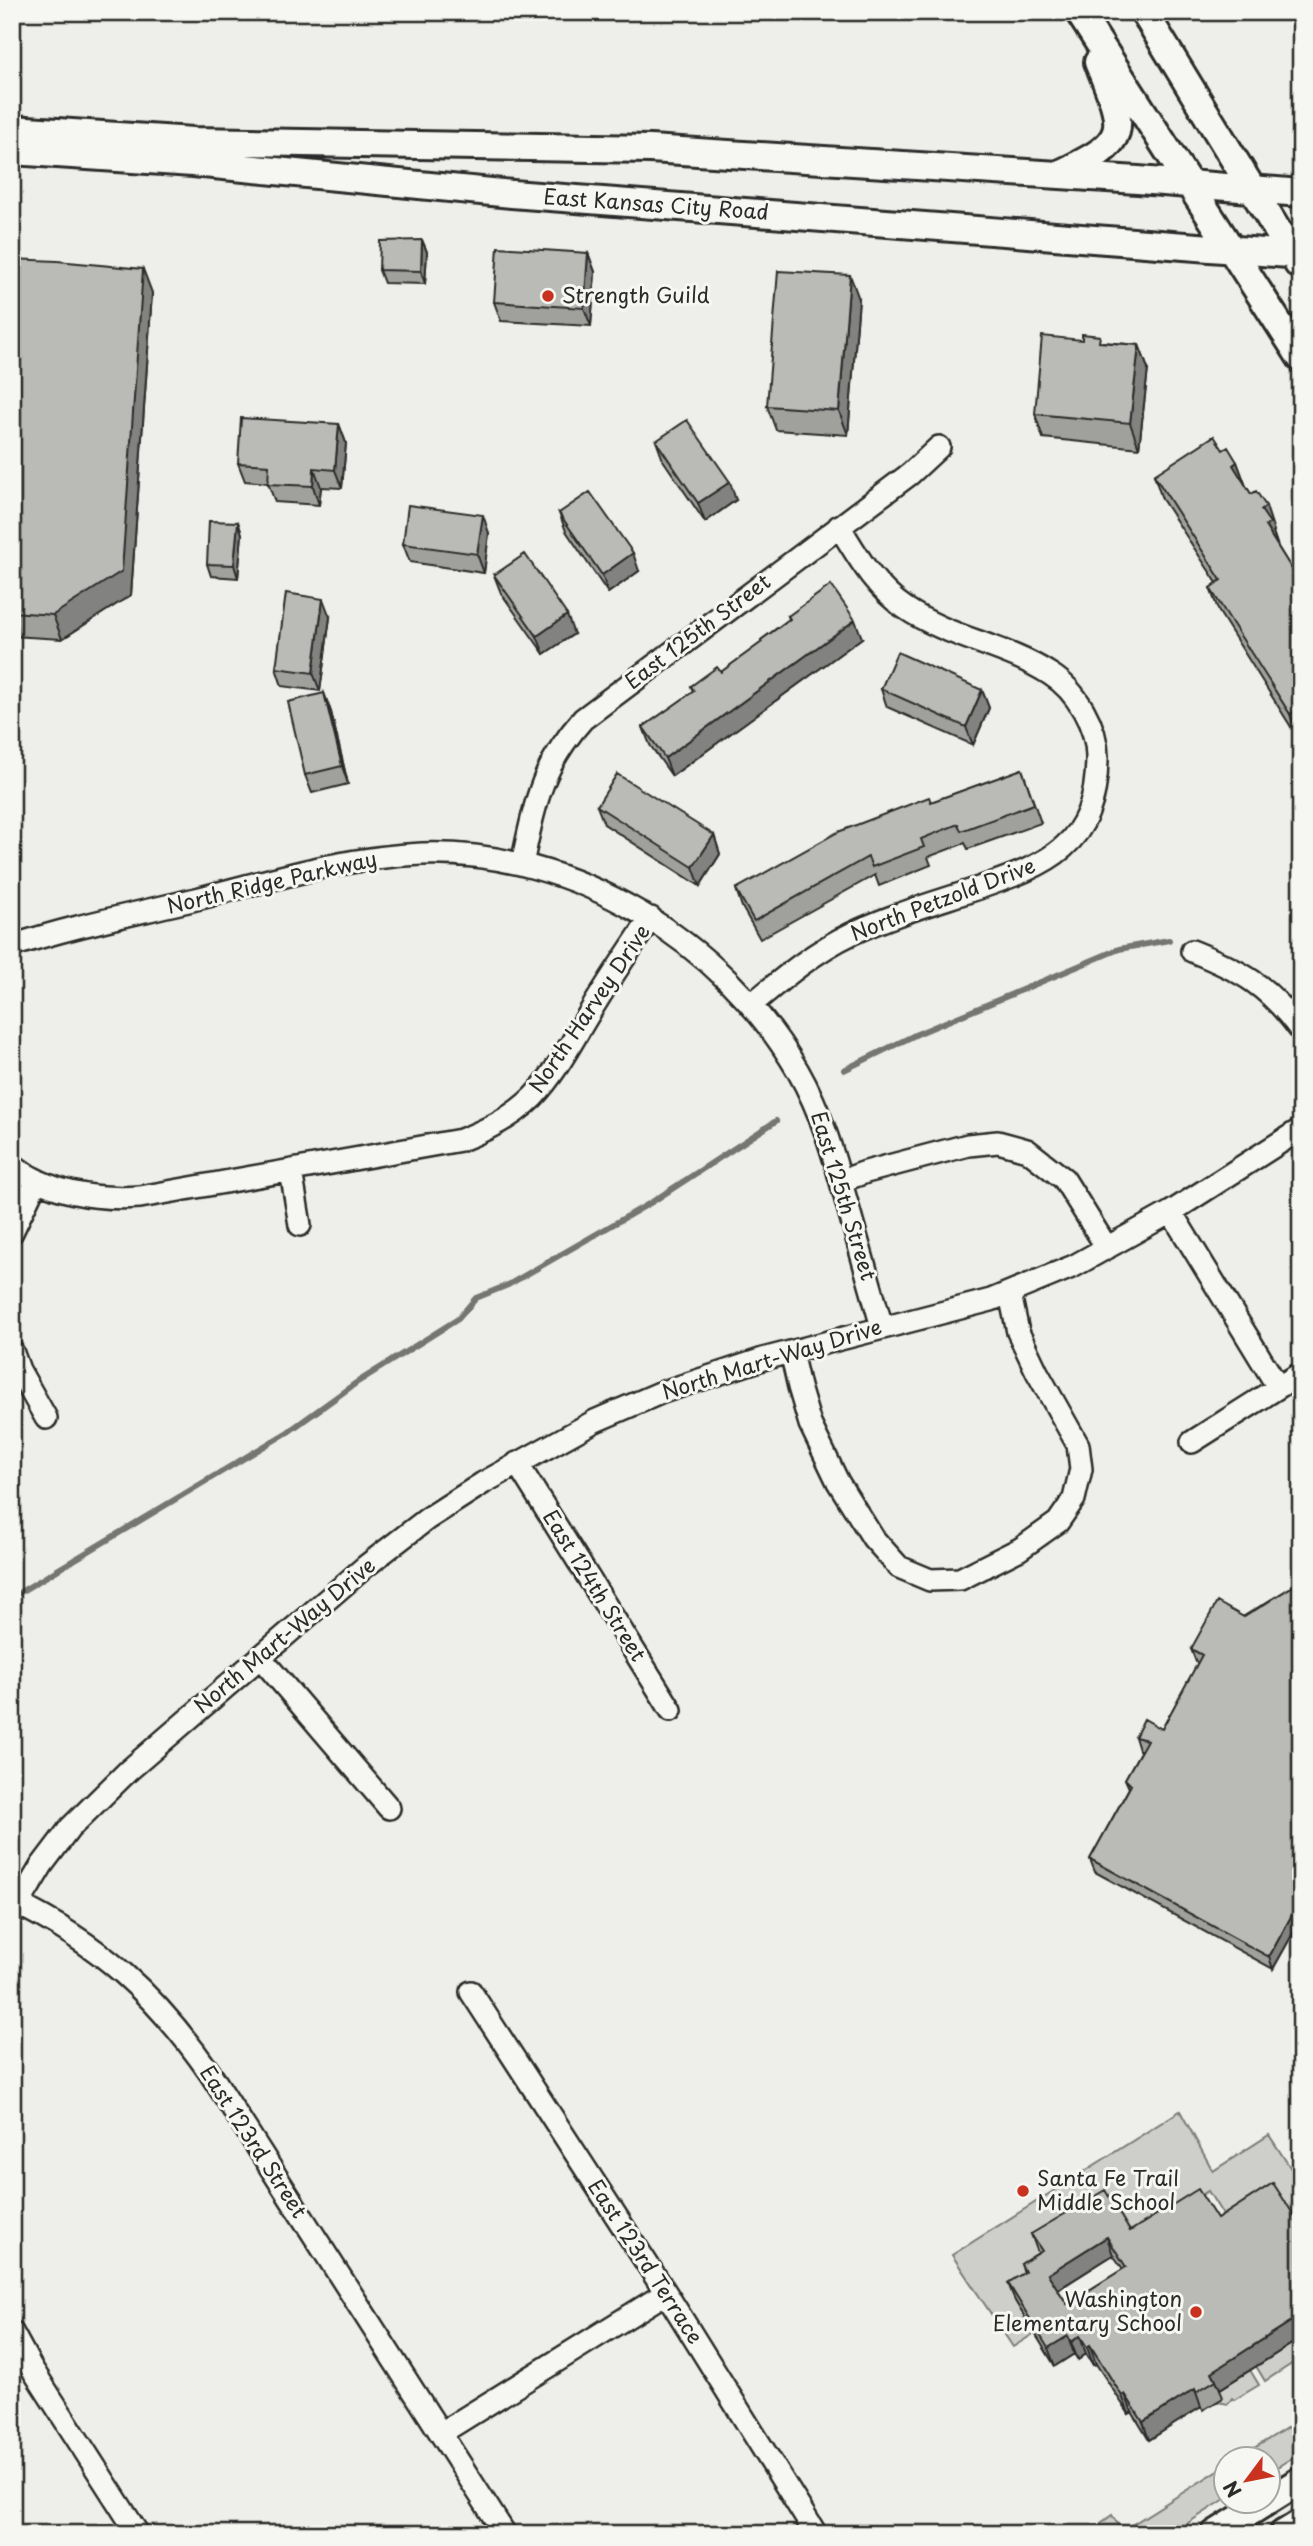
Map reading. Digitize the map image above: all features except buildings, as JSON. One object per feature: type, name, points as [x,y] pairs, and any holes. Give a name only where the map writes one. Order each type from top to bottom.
[{"type":"main road","points":[[1056,175],[1095,157],[1112,142],[1118,119],[1114,101],[1078,12]]},
{"type":"main road","points":[[1078,12],[1301,358]]},
{"type":"main road","points":[[1144,12],[1251,189],[1298,259]]},
{"type":"main road","points":[[12,129],[193,141],[650,149],[1301,193]]},
{"type":"main road","name":"East Kansas City Road","points":[[12,151],[193,163],[512,194],[1231,249],[1298,259]]},
{"type":"main road","points":[[1215,2534],[1301,2480]]},
{"type":"main road","points":[[1283,2534],[1301,2523]]},
{"type":"street","name":"East 125th Street","points":[[522,864],[544,776],[554,755],[583,719],[910,474],[939,447]]},
{"type":"street","name":"North Petzold Drive","points":[[752,1004],[803,962],[850,934],[890,917],[1037,866],[1061,850],[1079,829],[1097,787],[1098,751],[1093,733],[1077,700],[1066,686],[1022,658],[930,621],[905,608],[878,584],[862,564],[839,526]]},
{"type":"street","name":"North Ridge Parkway","points":[[12,946],[326,867],[396,856],[450,855],[522,864],[594,889],[651,918]]},
{"type":"street","name":"East 125th Street","points":[[651,918],[752,1004],[778,1040],[811,1096],[841,1181],[882,1327]]},
{"type":"street","name":"North Harvey Drive","points":[[12,1164],[37,1181],[80,1194],[116,1198],[140,1197],[461,1140],[483,1132],[503,1121],[531,1099],[547,1081],[620,962],[651,918]]},
{"type":"street","points":[[1192,951],[1227,965],[1256,982],[1280,1003],[1301,1031]]},
{"type":"street","name":"North Mart-Way Drive","points":[[14,1907],[42,1865],[96,1800],[366,1566],[427,1519],[517,1463],[595,1421],[709,1375],[1010,1294],[1074,1266],[1171,1212],[1301,1129]]},
{"type":"street","points":[[841,1181],[968,1145],[998,1142],[1027,1150],[1064,1179],[1107,1248]]},
{"type":"street","points":[[291,1171],[300,1225]]},
{"type":"street","points":[[12,1232],[37,1181]]},
{"type":"street","points":[[1171,1212],[1278,1387]]},
{"type":"street","points":[[791,1352],[810,1424],[838,1482],[884,1553],[899,1567],[930,1580],[960,1579],[1020,1549],[1058,1522],[1074,1499],[1081,1469],[1078,1445],[1018,1332],[1010,1294]]},
{"type":"street","points":[[12,1351],[19,1370],[46,1419]]},
{"type":"street","points":[[1192,1442],[1301,1373]]},
{"type":"street","name":"East 124th Street","points":[[517,1463],[671,1710]]},
{"type":"street","points":[[260,1657],[389,1808]]},
{"type":"street","name":"East 123rd Street","points":[[14,1907],[50,1919],[96,1950],[149,1996],[172,2022],[209,2073],[505,2534]]},
{"type":"street","name":"East 123rd Terrace","points":[[471,1992],[666,2293],[816,2534]]},
{"type":"street","points":[[440,2433],[666,2293]]},
{"type":"street","points":[[12,2332],[31,2367],[138,2534]]},
{"type":"shaded area","points":[[1180,2111],[1213,2171],[1269,2135],[1301,2184],[1301,2234],[1228,2223],[1208,2191],[1138,2235],[1048,2269],[1015,2301],[1035,2333],[1013,2347],[952,2255]]},
{"type":"shaded area","points":[[1292,2343],[1301,2358],[1265,2381],[1256,2366]]},
{"type":"shaded area","points":[[1250,2370],[1259,2385],[1234,2400],[1232,2398],[1228,2404],[1218,2402],[1213,2394]]},
{"type":"shaded area","points":[[1301,2419],[1301,2452],[1282,2464],[1282,2444],[1261,2444]]},
{"type":"shaded area","points":[[1212,2474],[1212,2507],[1171,2534],[1097,2534],[1101,2523],[1112,2515],[1122,2531]]},
{"type":"waterway","points":[[844,1070],[917,1034],[1119,949],[1169,940]]},
{"type":"waterway","points":[[12,1597],[288,1432],[356,1383],[458,1319],[476,1298],[508,1285],[652,1202],[776,1121]]},
{"type":"place","name":"Strength Guild","points":[[548,296]]},
{"type":"place","name":"Santa Fe Trail Middle School","points":[[1023,2191]]},
{"type":"place","name":"Washington Elementary School","points":[[1196,2312]]}]
